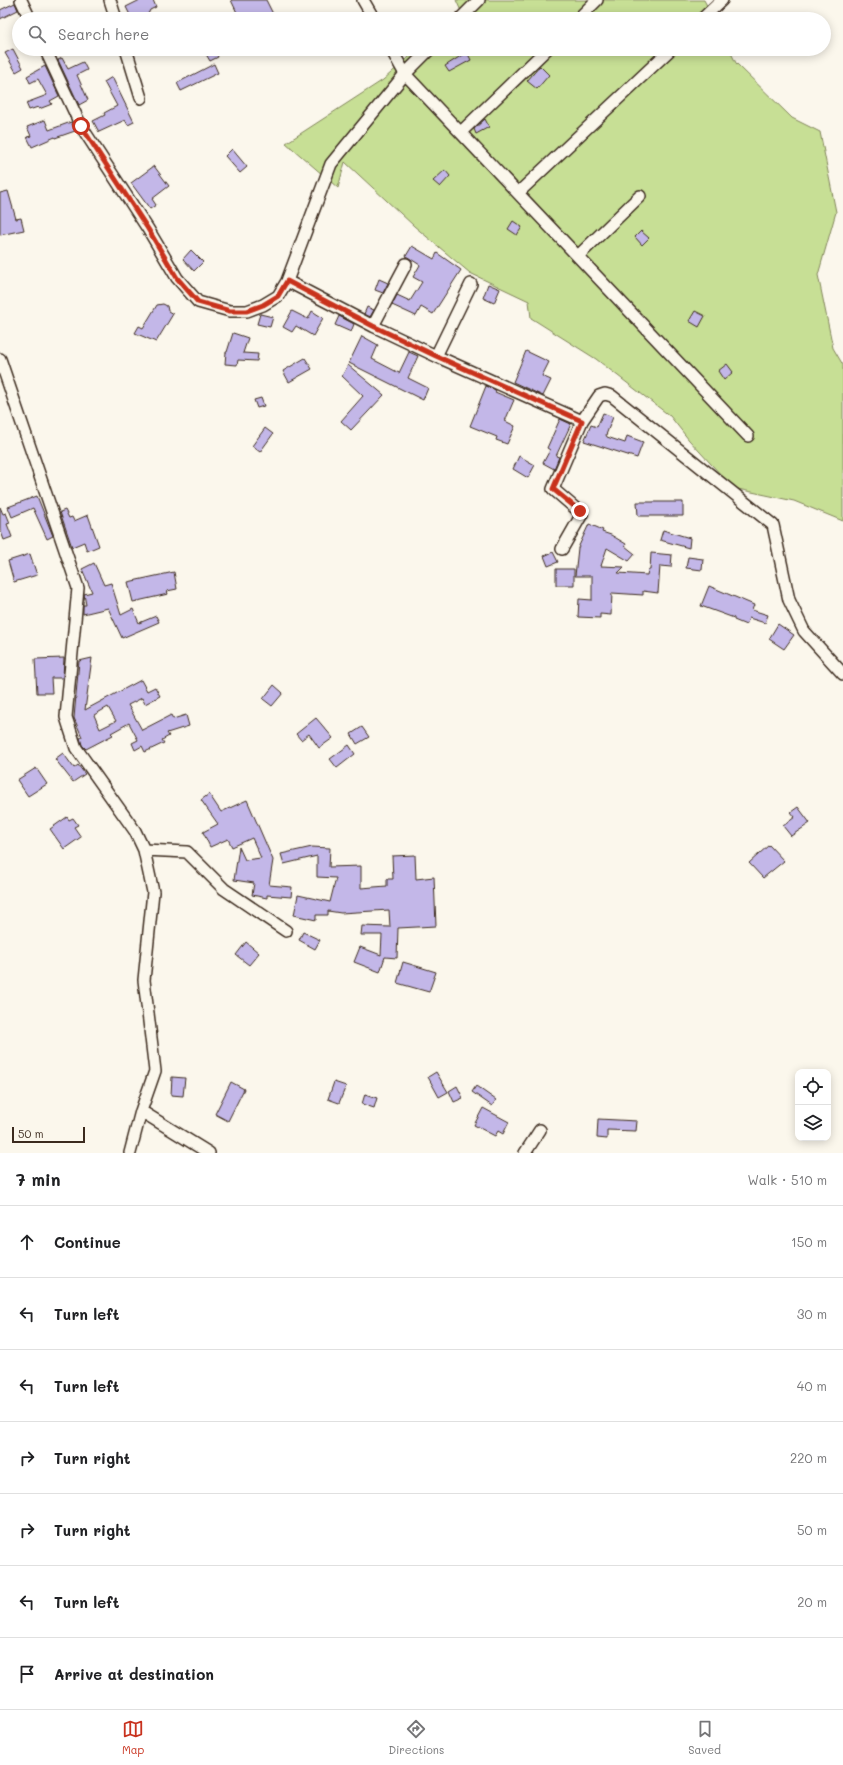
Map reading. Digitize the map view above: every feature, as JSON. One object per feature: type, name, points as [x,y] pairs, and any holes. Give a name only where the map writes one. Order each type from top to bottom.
[{"type":"street","points":[[21,0],[27,12]]},
{"type":"street","points":[[110,0],[114,12]]},
{"type":"street","points":[[363,0],[370,12]]},
{"type":"street","points":[[467,12],[480,0]]},
{"type":"street","points":[[585,12],[598,0]]},
{"type":"street","points":[[709,12],[722,0]]},
{"type":"street","points":[[47,56],[81,126],[148,229],[177,278],[198,302],[230,311],[247,311],[263,305],[278,296],[287,281],[331,164],[405,74],[423,56]]},
{"type":"street","points":[[128,56],[141,98]]},
{"type":"street","points":[[395,56],[405,74],[748,436]]},
{"type":"street","points":[[460,132],[540,56]]},
{"type":"street","points":[[518,193],[664,56]]},
{"type":"street","points":[[578,256],[640,196]]},
{"type":"street","points":[[373,326],[406,264]]},
{"type":"street","points":[[287,281],[373,326],[436,356],[582,421]]},
{"type":"street","points":[[436,356],[471,284]]},
{"type":"street","points":[[0,358],[78,588],[66,717],[76,748],[135,831],[144,850],[153,892],[144,980],[155,1071],[141,1111],[130,1153]]},
{"type":"street","points":[[562,549],[582,514],[553,489],[582,421],[599,396],[605,394],[612,396],[774,525],[789,600],[804,631],[843,674]]},
{"type":"street","points":[[144,850],[187,852],[224,889],[286,931]]},
{"type":"street","points":[[141,1111],[209,1153]]},
{"type":"street","points":[[525,1153],[540,1130]]},
{"type":"green space","points":[[456,0],[704,0],[710,12],[460,12],[461,11]]},
{"type":"green space","points":[[410,56],[732,56],[736,63],[792,118],[820,132],[836,212],[818,275],[833,348],[843,365],[843,521],[794,501],[733,488],[689,440],[670,416],[596,359],[531,318],[529,301],[470,273],[414,226],[345,162],[338,188],[286,143],[383,80]]},
{"type":"building","points":[[140,0],[153,0],[156,7],[149,12],[128,12],[126,7]]},
{"type":"building","points":[[231,0],[266,0],[272,12],[237,12]]},
{"type":"building","points":[[15,3],[18,10],[0,19],[0,10]]},
{"type":"building","points":[[12,50],[12,56],[17,56],[23,68],[16,72],[5,53]]},
{"type":"building","points":[[207,56],[218,56],[218,57],[210,61]]},
{"type":"building","points":[[461,56],[469,56],[471,60],[449,72],[445,66]]},
{"type":"building","points":[[62,58],[68,69],[83,62],[87,70],[77,75],[88,100],[79,105],[58,60]]},
{"type":"building","points":[[214,64],[218,73],[181,91],[177,83]]},
{"type":"building","points":[[45,66],[59,96],[50,101],[52,104],[39,109],[38,107],[29,110],[26,103],[47,95],[38,79],[30,83],[27,76]]},
{"type":"building","points":[[540,66],[549,75],[537,89],[527,81]]},
{"type":"building","points":[[112,77],[134,122],[128,125],[125,120],[99,132],[93,121],[105,115],[104,113],[117,106],[104,82]]},
{"type":"building","points":[[485,119],[489,127],[476,134],[474,129]]},
{"type":"building","points":[[45,120],[49,130],[71,122],[75,131],[55,137],[32,147],[27,137],[31,136],[27,127]]},
{"type":"building","points":[[232,149],[247,167],[240,173],[225,156]]},
{"type":"building","points":[[154,166],[169,186],[152,199],[156,205],[150,209],[131,183]]},
{"type":"building","points":[[445,170],[450,176],[440,187],[433,181]]},
{"type":"building","points":[[8,191],[16,219],[21,218],[24,230],[0,235],[0,193]]},
{"type":"building","points":[[513,221],[522,227],[517,235],[508,229]]},
{"type":"building","points":[[641,231],[649,238],[642,245],[635,237]]},
{"type":"building","points":[[412,246],[434,259],[437,253],[461,270],[433,314],[421,307],[416,316],[392,305],[397,295],[410,301],[422,282],[413,277],[420,265],[406,256]]},
{"type":"building","points":[[191,250],[203,262],[194,271],[183,259]]},
{"type":"building","points":[[379,279],[388,283],[383,293],[375,290]]},
{"type":"building","points":[[488,284],[500,289],[494,303],[483,298]]},
{"type":"building","points":[[163,304],[167,306],[168,311],[173,314],[156,342],[135,333],[139,326],[143,328],[157,305]]},
{"type":"building","points":[[367,307],[374,310],[370,317],[364,314]]},
{"type":"building","points":[[292,311],[308,319],[312,311],[323,318],[313,336],[296,326],[292,332],[283,327]]},
{"type":"building","points":[[695,311],[705,316],[699,327],[689,321]]},
{"type":"building","points":[[260,314],[273,317],[270,327],[257,324]]},
{"type":"building","points":[[339,316],[354,324],[351,332],[335,325]]},
{"type":"building","points":[[233,333],[248,338],[243,353],[258,354],[257,361],[238,360],[237,365],[225,364],[226,352]]},
{"type":"building","points":[[362,336],[378,345],[372,359],[399,373],[409,352],[418,356],[408,378],[428,388],[423,400],[349,363]]},
{"type":"building","points":[[526,351],[549,362],[542,376],[551,380],[543,396],[513,382]]},
{"type":"building","points":[[305,358],[312,369],[289,382],[283,371]]},
{"type":"building","points":[[727,364],[733,372],[724,380],[718,371]]},
{"type":"building","points":[[348,365],[384,395],[351,430],[341,421],[363,396],[342,376]]},
{"type":"building","points":[[486,386],[496,390],[495,392],[514,400],[505,421],[515,426],[507,444],[496,440],[497,437],[470,426]]},
{"type":"building","points":[[261,398],[264,406],[257,408],[254,400]]},
{"type":"building","points":[[603,413],[613,417],[606,435],[607,437],[625,443],[627,436],[643,442],[637,458],[584,441],[591,425],[597,427]]},
{"type":"building","points":[[560,419],[571,424],[556,456],[559,457],[554,469],[543,463],[550,450],[547,448]]},
{"type":"building","points":[[265,428],[273,434],[260,452],[252,446]]},
{"type":"building","points":[[519,456],[535,465],[528,478],[513,469]]},
{"type":"building","points":[[37,496],[53,536],[47,539],[33,508],[12,517],[8,507]]},
{"type":"building","points":[[637,502],[683,502],[683,516],[638,516]]},
{"type":"building","points":[[0,507],[3,514],[6,513],[10,523],[7,524],[12,537],[4,540],[0,529]]},
{"type":"building","points":[[65,510],[69,518],[72,517],[74,521],[88,515],[99,546],[87,551],[84,542],[72,547],[60,512]]},
{"type":"building","points":[[589,524],[603,530],[602,532],[611,535],[626,544],[625,546],[635,554],[629,561],[607,548],[601,566],[624,567],[618,573],[647,575],[648,570],[650,570],[651,553],[672,555],[671,567],[660,566],[658,593],[643,591],[643,595],[612,593],[611,615],[600,614],[600,618],[578,617],[579,599],[592,600],[592,576],[575,576],[578,548]]},
{"type":"building","points":[[663,530],[690,538],[689,548],[660,540]]},
{"type":"building","points":[[553,552],[558,562],[548,566],[544,556]]},
{"type":"building","points":[[30,554],[37,575],[14,582],[8,561]]},
{"type":"building","points":[[688,557],[703,559],[702,570],[686,568]]},
{"type":"building","points":[[94,563],[104,585],[111,583],[121,615],[133,609],[139,623],[156,616],[159,622],[122,638],[108,608],[83,614],[83,605],[86,605],[84,594],[92,592],[82,569]]},
{"type":"building","points":[[556,569],[574,569],[574,585],[556,585]]},
{"type":"building","points":[[174,572],[177,589],[167,591],[168,594],[133,602],[128,582]]},
{"type":"building","points":[[709,586],[754,605],[752,610],[768,615],[765,623],[749,618],[746,625],[734,620],[734,618],[701,606]]},
{"type":"building","points":[[778,624],[794,635],[784,649],[769,639]]},
{"type":"building","points":[[64,658],[63,678],[51,678],[52,693],[37,693],[35,659]]},
{"type":"building","points":[[92,658],[85,710],[141,680],[147,691],[155,687],[160,696],[145,704],[142,698],[128,705],[142,730],[171,715],[173,719],[186,715],[189,726],[167,733],[169,736],[162,740],[164,743],[145,752],[142,746],[135,750],[132,743],[138,740],[129,723],[111,733],[113,735],[86,749],[82,745],[80,738],[82,737],[74,718],[79,661]],"holes":[[[108,707],[116,721],[100,729],[94,715]]]},
{"type":"building","points":[[274,685],[283,693],[272,706],[263,699]]},
{"type":"building","points":[[316,718],[333,738],[319,748],[309,734],[301,740],[296,734]]},
{"type":"building","points":[[362,727],[369,737],[357,744],[351,734]]},
{"type":"building","points":[[349,745],[355,754],[337,768],[330,759]]},
{"type":"building","points":[[63,753],[74,768],[78,765],[85,774],[73,782],[55,759]]},
{"type":"building","points":[[36,768],[47,784],[28,796],[17,780]]},
{"type":"building","points":[[209,794],[221,812],[247,800],[273,860],[269,885],[292,887],[291,897],[267,895],[267,898],[252,895],[254,883],[234,880],[239,847],[245,860],[261,858],[252,838],[232,847],[228,839],[210,847],[203,832],[218,824],[201,800]]},
{"type":"building","points":[[798,807],[810,823],[791,836],[783,826],[795,817],[791,812]]},
{"type":"building","points":[[67,817],[69,820],[73,818],[78,825],[74,827],[81,837],[64,849],[50,829]]},
{"type":"building","points":[[769,845],[784,861],[763,878],[749,863]]},
{"type":"building","points":[[312,847],[330,848],[329,867],[361,866],[361,888],[387,886],[387,879],[393,879],[392,856],[415,855],[416,879],[434,877],[436,926],[398,928],[397,958],[385,957],[380,972],[354,962],[360,947],[381,955],[382,935],[361,935],[362,926],[390,927],[389,910],[341,913],[328,911],[328,915],[316,915],[316,920],[294,915],[298,895],[330,902],[336,878],[317,877],[317,856],[284,864],[281,854]]},
{"type":"building","points":[[303,932],[320,940],[315,949],[299,940]]},
{"type":"building","points":[[246,942],[259,953],[249,965],[236,955]]},
{"type":"building","points":[[403,962],[436,972],[429,992],[397,983]]},
{"type":"building","points":[[436,1072],[448,1092],[439,1097],[428,1077]]},
{"type":"building","points":[[172,1077],[185,1078],[183,1096],[171,1095]]},
{"type":"building","points":[[231,1082],[244,1089],[228,1121],[215,1114]]},
{"type":"building","points":[[334,1082],[346,1086],[339,1103],[328,1099]]},
{"type":"building","points":[[457,1086],[463,1098],[454,1102],[449,1091]]},
{"type":"building","points":[[476,1086],[496,1100],[492,1106],[472,1092]]},
{"type":"building","points":[[365,1094],[377,1098],[374,1108],[362,1104]]},
{"type":"building","points":[[483,1108],[509,1122],[503,1134],[498,1131],[495,1136],[474,1125]]},
{"type":"building","points":[[598,1119],[637,1121],[636,1131],[607,1130],[607,1139],[597,1138]]},
{"type":"route","points":[[81,126],[148,229],[177,278],[198,302],[230,311],[247,311],[263,305],[278,296],[287,281],[373,326],[436,356],[582,421],[553,489],[580,511]]}]
